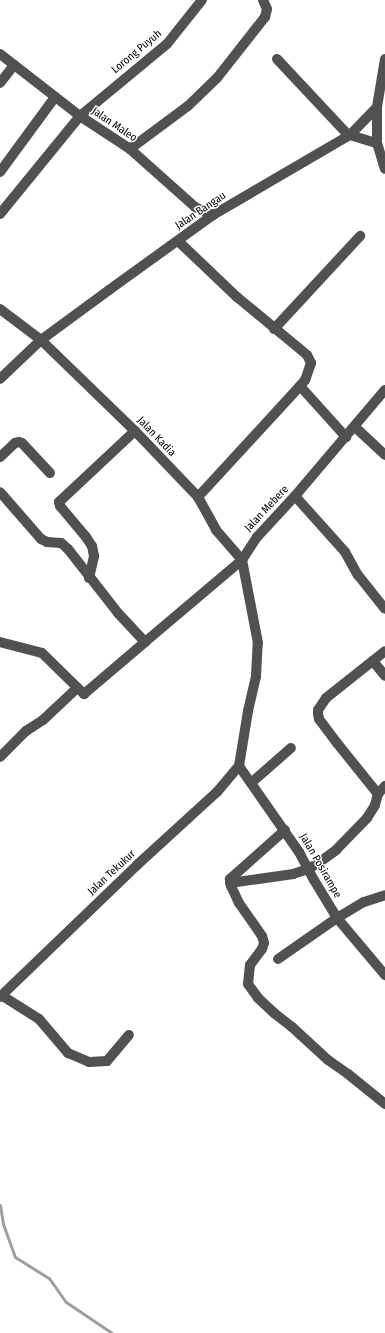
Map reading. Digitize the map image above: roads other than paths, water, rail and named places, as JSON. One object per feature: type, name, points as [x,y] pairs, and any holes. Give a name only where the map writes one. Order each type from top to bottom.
[{"type":"street","name":"Lorong Puyuh","points":[[0,214],[80,116],[167,44],[202,0]]},
{"type":"street","points":[[130,149],[188,106],[217,78],[265,17],[267,9],[263,0]]},
{"type":"street","name":"Jalan Maleo","points":[[0,54],[80,116],[130,149],[195,207],[213,216]]},
{"type":"street","points":[[277,59],[349,135],[378,143]]},
{"type":"street","points":[[385,64],[377,107],[378,143],[385,169]]},
{"type":"street","points":[[0,82],[14,65]]},
{"type":"street","points":[[0,172],[55,97]]},
{"type":"street","name":"Jalan Bangau","points":[[0,379],[41,340],[178,241],[213,216],[349,135],[377,107]]},
{"type":"street","points":[[274,329],[360,236]]},
{"type":"street","points":[[178,241],[237,297],[307,355],[310,360],[310,368],[300,386],[198,497]]},
{"type":"street","points":[[0,309],[41,340]]},
{"type":"street","name":"Jalan Kadia","points":[[41,340],[134,431],[198,497],[216,530],[242,560]]},
{"type":"street","points":[[300,386],[346,437]]},
{"type":"street","name":"Jalan Mebere","points":[[77,688],[83,694],[85,693],[242,560],[257,537],[295,496],[385,390]]},
{"type":"street","points":[[355,427],[385,455]]},
{"type":"street","points":[[89,578],[94,556],[92,546],[60,506],[59,502],[134,431]]},
{"type":"street","points":[[0,457],[15,443],[19,442],[22,443],[50,473]]},
{"type":"street","points":[[0,492],[41,538],[47,542],[64,545],[89,578],[145,642]]},
{"type":"street","points":[[295,496],[345,552],[358,575],[385,609]]},
{"type":"street","points":[[239,766],[248,711],[256,676],[258,643],[242,560]]},
{"type":"street","points":[[0,642],[42,653],[77,688],[43,720],[26,731],[0,756]]},
{"type":"street","points":[[230,883],[293,874],[308,869],[336,850],[367,818],[382,790],[337,743],[319,719],[318,710],[326,698],[385,651]]},
{"type":"street","points":[[373,661],[385,676]]},
{"type":"street","points":[[250,783],[291,748]]},
{"type":"street","name":"Jalan Posirampe","points":[[239,766],[285,830],[337,918],[385,975]]},
{"type":"street","name":"Jalan Tekukur","points":[[1,996],[137,865],[217,792],[239,766]]},
{"type":"street","points":[[285,830],[231,877],[230,883],[239,903],[262,936],[264,943],[262,949],[250,965],[247,979],[251,990],[266,1006],[292,1026],[328,1060],[385,1104]]},
{"type":"street","points":[[278,959],[337,918],[364,902],[385,895]]},
{"type":"street","points":[[1,996],[39,1020],[68,1053],[89,1062],[107,1060],[129,1035]]},
{"type":"waterway","points":[[0,1205],[3,1224],[15,1257],[49,1278],[66,1302],[112,1333]]}]
